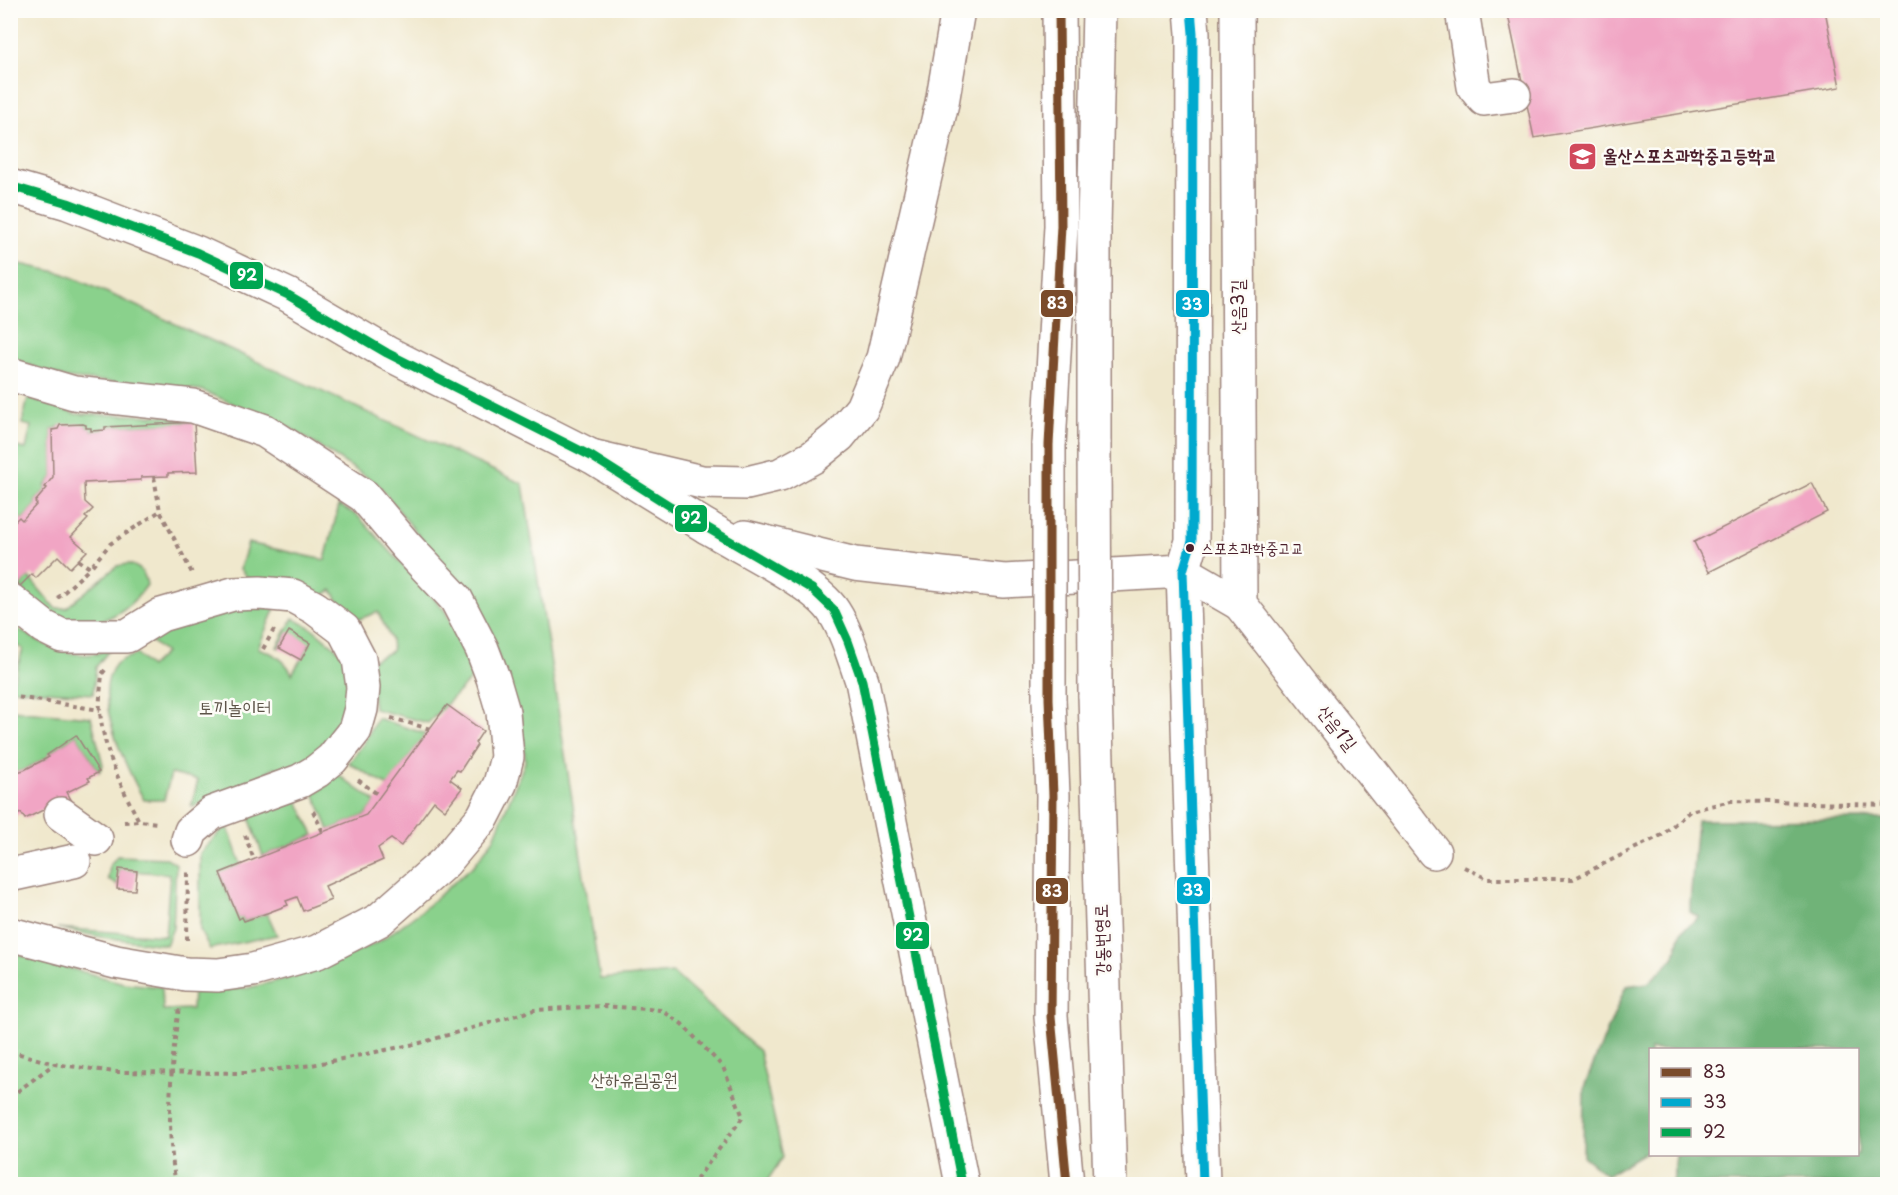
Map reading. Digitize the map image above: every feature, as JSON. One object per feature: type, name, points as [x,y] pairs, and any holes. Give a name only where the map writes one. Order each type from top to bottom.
[{"type":"main road","points":[[591,456],[702,482],[747,483],[780,475],[813,457],[839,436],[862,408],[883,358],[942,103],[958,10]]},
{"type":"main road","points":[[1059,10],[1061,226],[1049,445],[1049,699],[1053,795],[1051,1017],[1067,1185]]},
{"type":"main road","name":"강동번영로","points":[[1099,10],[1094,226],[1095,695],[1110,1185]]},
{"type":"main road","points":[[1191,10],[1193,114],[1192,541],[1183,571],[1203,1185]]},
{"type":"main road","name":"산음3길","points":[[1237,10],[1240,604]]},
{"type":"main road","points":[[1462,10],[1474,87],[1484,99],[1514,95]]},
{"type":"main road","points":[[10,186],[68,203],[198,253],[288,295],[387,353],[591,456],[812,589],[834,610],[848,640],[862,681],[962,1185]]},
{"type":"main road","points":[[10,374],[74,393],[194,406],[265,431],[364,496],[405,546],[456,598],[482,649],[493,678],[503,712],[507,757],[500,784],[483,817],[444,862],[379,920],[317,952],[253,970],[218,975],[186,974],[116,962],[10,934]]},
{"type":"main road","points":[[707,527],[855,564],[1004,581],[1183,571],[1240,604]]},
{"type":"main road","points":[[10,600],[44,627],[62,636],[127,636],[161,615],[232,594],[260,593],[293,596],[315,608],[344,630],[358,659],[363,687],[362,709],[355,730],[332,759],[317,771],[300,781],[212,813],[191,831],[188,840]]},
{"type":"main road","name":"산음1길","points":[[1240,604],[1434,852]]},
{"type":"main road","points":[[10,875],[85,850],[62,814]]},
{"type":"path","points":[[154,477],[160,511],[207,603]]},
{"type":"path","points":[[52,590],[59,597],[90,568],[111,544],[160,511]]},
{"type":"path","points":[[78,560],[90,568]]},
{"type":"path","points":[[127,636],[102,674],[100,710],[105,741],[117,779],[139,820]]},
{"type":"path","points":[[10,696],[100,710]]},
{"type":"path","points":[[1434,852],[1488,879],[1573,879],[1662,835],[1690,811],[1731,801],[1887,805]]},
{"type":"path","points":[[85,850],[114,824],[139,820],[170,825],[188,840],[187,941]]},
{"type":"path","points":[[176,1185],[172,1165],[171,1072],[180,1004]]},
{"type":"path","points":[[10,1051],[54,1064],[115,1072],[248,1073],[312,1065],[420,1043],[534,1010],[602,1006],[662,1010],[682,1024],[723,1068],[743,1117],[693,1185]]},
{"type":"path","points":[[10,1097],[54,1064]]},
{"type":"green space","name":"산하유림공원","points":[[11,262],[62,273],[523,484],[600,979],[673,973],[759,1051],[783,1157],[765,1184],[11,1184],[10,952],[124,983],[162,987],[163,1010],[192,1009],[193,990],[248,988],[297,976],[335,962],[380,941],[420,912],[475,864],[494,838],[525,762],[524,739],[498,656],[476,608],[378,484],[290,428],[201,390],[66,378],[11,359]]},
{"type":"green space","points":[[28,398],[76,414],[167,416],[194,422],[106,427],[105,430],[91,431],[90,428],[86,428],[86,425],[60,426],[52,430],[53,477],[35,502],[37,504],[22,520],[19,518],[11,526],[11,446],[26,449],[31,426],[22,424]]},
{"type":"green space","points":[[339,505],[358,516],[445,611],[476,674],[428,723],[374,709],[369,662],[392,651],[391,640],[378,612],[351,622],[332,590],[322,596],[312,596],[294,579],[277,589],[255,586],[240,569],[248,543],[325,560]]},
{"type":"green space","points":[[128,564],[141,571],[147,585],[125,608],[113,616],[85,624],[71,623],[56,618],[39,608],[20,586],[29,577],[55,608],[66,608],[117,566]]},
{"type":"green space","name":"토끼놀이터","points":[[246,607],[275,608],[258,648],[278,657],[292,674],[310,644],[289,632],[279,648],[277,647],[293,618],[313,629],[344,655],[353,695],[347,714],[329,742],[295,768],[280,776],[275,767],[253,781],[191,807],[198,780],[171,774],[164,800],[144,800],[121,752],[109,713],[107,694],[109,678],[116,664],[137,654],[150,667],[165,653],[146,637],[209,613]]},
{"type":"green space","points":[[10,624],[49,646],[71,653],[95,654],[111,648],[96,667],[93,694],[11,689],[23,649],[11,642]]},
{"type":"green space","points":[[11,710],[91,717],[103,765],[99,772],[76,735],[48,754],[49,757],[11,774]]},
{"type":"green space","points":[[377,718],[426,734],[388,786],[349,763],[364,743]]},
{"type":"green space","points":[[337,774],[376,802],[366,815],[329,830],[314,793],[326,786]]},
{"type":"green space","points":[[297,799],[314,835],[263,856],[249,817]]},
{"type":"green space","points":[[1887,819],[1887,1184],[1673,1184],[1676,1156],[1859,1156],[1859,1048],[1649,1048],[1649,1150],[1607,1175],[1583,1156],[1584,1087],[1626,986],[1648,983],[1674,958],[1681,932],[1699,917],[1690,912],[1697,820]]},
{"type":"green space","points":[[227,825],[241,865],[220,874],[239,918],[242,917],[244,921],[267,913],[277,935],[210,949],[200,930],[200,853]]},
{"type":"green space","points":[[117,856],[167,858],[176,864],[173,928],[166,945],[101,937],[57,928],[165,936],[170,874],[119,870],[118,885],[108,879],[110,865]]},
{"type":"building","points":[[1507,10],[1825,10],[1840,87],[1534,138]]},
{"type":"building","points":[[194,422],[197,472],[168,473],[168,476],[141,477],[141,480],[84,483],[85,502],[93,509],[85,517],[88,519],[71,537],[87,551],[70,568],[58,556],[36,578],[32,574],[20,586],[10,577],[10,526],[19,517],[22,520],[37,504],[35,502],[53,477],[52,430],[58,429],[60,425],[83,424],[86,428],[91,428],[91,431],[105,430],[105,427]]},
{"type":"building","points":[[1812,483],[1827,512],[1709,572],[1694,542]]},
{"type":"building","points":[[289,631],[310,643],[301,660],[279,648]]},
{"type":"building","points":[[447,705],[483,731],[460,771],[457,770],[450,779],[462,788],[445,810],[434,801],[401,846],[391,839],[378,848],[383,860],[325,886],[331,900],[303,911],[297,897],[286,901],[288,905],[267,913],[244,921],[242,917],[239,919],[220,873],[366,815]]},
{"type":"building","points":[[76,735],[99,772],[88,778],[90,781],[67,792],[75,807],[49,820],[43,810],[25,819],[21,813],[10,818],[10,774],[24,770],[49,757],[47,755]]},
{"type":"building","points":[[119,869],[137,871],[135,890],[117,889]]},
{"type":"transit line","name":"83","points":[[1059,10],[1061,226],[1049,445],[1049,699],[1053,795],[1051,1017],[1067,1184]]},
{"type":"transit line","name":"33","points":[[1191,10],[1193,33],[1192,541],[1183,571],[1203,1184]]},
{"type":"transit line","name":"92","points":[[10,186],[68,203],[198,253],[288,295],[387,353],[591,456],[670,506],[812,589],[834,610],[862,681],[962,1184]]},
{"type":"place","name":"울산스포츠과학중고등학교","points":[[1582,156]]},
{"type":"place","name":"스포츠과학중고교","points":[[1190,548]]}]
